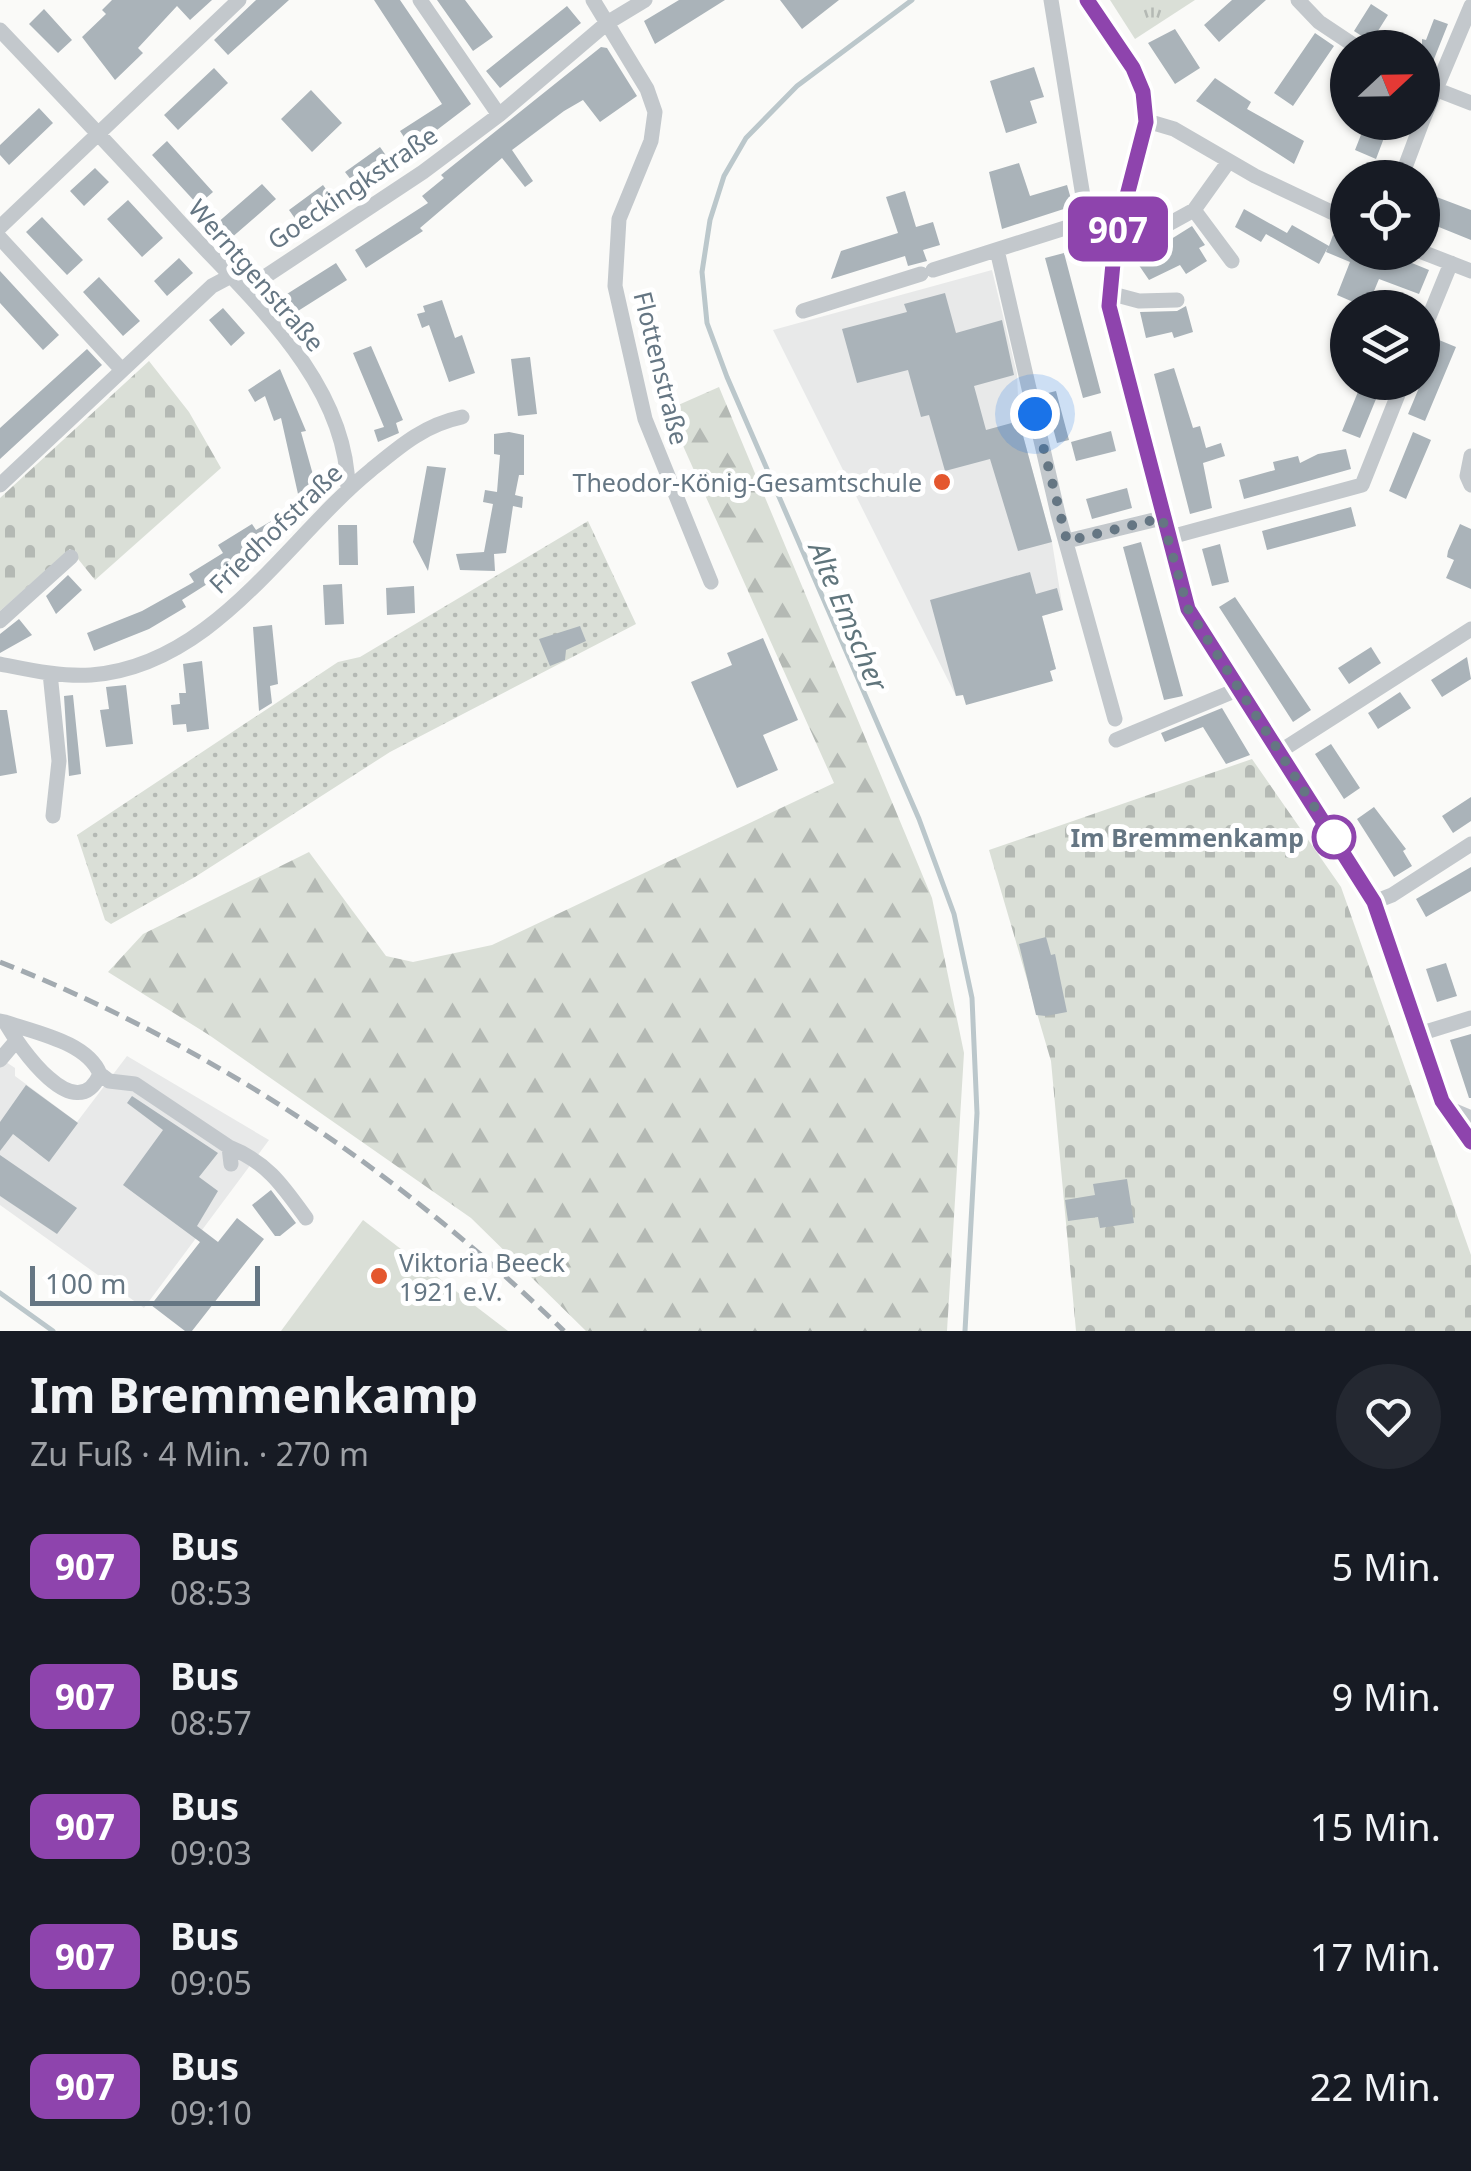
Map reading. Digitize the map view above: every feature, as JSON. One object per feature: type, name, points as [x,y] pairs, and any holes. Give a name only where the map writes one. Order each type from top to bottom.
[{"type":"street","points":[[0,226],[239,0]]},
{"type":"street","points":[[420,0],[499,115]]},
{"type":"street","name":"Flottenstraße","points":[[594,0],[647,89],[655,112],[655,127],[625,200],[616,240],[619,318],[656,451],[711,582]]},
{"type":"street","name":"Goeckingkstraße","points":[[0,485],[212,286],[229,277],[262,278],[499,115],[607,23],[645,0]]},
{"type":"street","points":[[1051,0],[1070,92],[1087,221]]},
{"type":"street","points":[[1087,0],[1133,68],[1143,92],[1146,122],[1118,227],[1109,293],[1116,343],[1188,609],[1374,902],[1445,1107],[1471,1142]]},
{"type":"street","points":[[1298,0],[1331,30]]},
{"type":"street","points":[[1440,66],[1471,6]]},
{"type":"street","name":"Werntgenstraße","points":[[0,30],[272,324],[315,382],[340,439],[348,489]]},
{"type":"street","points":[[1440,91],[1471,104]]},
{"type":"street","points":[[1146,122],[1174,129],[1330,211]]},
{"type":"street","points":[[1145,237],[1194,210],[1229,161]]},
{"type":"street","points":[[1194,210],[1232,261]]},
{"type":"street","points":[[803,311],[1087,221],[1118,227]]},
{"type":"street","points":[[0,238],[122,369]]},
{"type":"street","points":[[998,250],[1067,541],[1115,720]]},
{"type":"street","points":[[1440,259],[1471,271]]},
{"type":"street","points":[[1440,291],[1451,264]]},
{"type":"street","points":[[1109,293],[1139,300],[1176,300]]},
{"type":"street","points":[[1167,538],[1362,486],[1396,400]]},
{"type":"street","name":"Friedhofstraße","points":[[0,664],[50,674],[93,675],[120,668],[200,632],[258,587],[348,489],[429,425],[462,417]]},
{"type":"street","points":[[1471,456],[1467,466],[1471,485]]},
{"type":"street","points":[[1067,541],[1162,518]]},
{"type":"street","points":[[0,621],[71,557]]},
{"type":"street","points":[[1279,752],[1348,704],[1471,629]]},
{"type":"street","points":[[50,674],[59,761],[53,816]]},
{"type":"street","points":[[1116,740],[1239,689]]},
{"type":"street","points":[[1374,902],[1392,895],[1471,844]]},
{"type":"street","points":[[1420,1034],[1471,1018]]},
{"type":"street","points":[[2,1021],[27,1060],[71,1092],[83,1094],[94,1087],[100,1074]]},
{"type":"street","points":[[2,1021],[85,1053],[109,1081],[134,1084],[230,1155],[256,1158],[272,1172],[306,1218]]},
{"type":"street","points":[[0,1060],[16,1041]]},
{"type":"street","points":[[1445,1107],[1471,1118]]},
{"type":"shaded area","name":"Theodor-König-Gesamtschule","points":[[992,270],[1017,374],[1019,421],[1052,542],[1063,610],[1042,616],[1056,669],[956,696],[773,330]]},
{"type":"shaded area","points":[[127,1056],[269,1140],[144,1308],[0,1205],[0,1058],[15,1068],[15,1076],[77,1122]]},
{"type":"green space","points":[[1110,0],[1195,0],[1135,39]]},
{"type":"green space","points":[[149,361],[189,412],[221,468],[95,580],[70,549],[0,611],[0,498]]},
{"type":"green space","points":[[719,387],[932,898],[964,1053],[947,1331],[586,1331],[471,1218],[209,1035],[108,972],[143,934],[309,852],[386,956],[413,962],[492,945],[834,783],[667,410]]},
{"type":"green space","points":[[588,521],[636,624],[390,752],[195,877],[111,924],[105,920],[77,835],[338,662],[360,657]]},
{"type":"green space","points":[[1252,759],[1341,887],[1471,1255],[1471,1331],[1076,1331],[1051,1061],[989,850]]},
{"type":"green space","name":"Viktoria Beeck 1921 e.V.","points":[[363,1220],[508,1331],[281,1331]]},
{"type":"building","points":[[112,0],[212,0],[190,20],[177,6],[138,48],[143,53],[115,80],[82,37],[106,14],[102,10]]},
{"type":"building","points":[[256,0],[289,0],[228,55],[214,40]]},
{"type":"building","points":[[374,0],[400,0],[471,104],[412,149],[400,131],[442,104]]},
{"type":"building","points":[[437,0],[465,0],[493,37],[473,51]]},
{"type":"building","points":[[679,0],[725,0],[655,44],[644,21]]},
{"type":"building","points":[[780,0],[839,0],[802,29]]},
{"type":"building","points":[[1232,0],[1266,0],[1219,42],[1204,25]]},
{"type":"building","points":[[1371,4],[1388,15],[1379,30],[1355,30]]},
{"type":"building","points":[[567,6],[581,23],[500,88],[486,71]]},
{"type":"building","points":[[44,9],[72,40],[58,53],[29,24]]},
{"type":"building","points":[[1434,19],[1448,24],[1440,44],[1440,30],[1430,30]]},
{"type":"building","points":[[1175,29],[1200,68],[1175,84],[1148,43]]},
{"type":"building","points":[[1315,33],[1330,43],[1330,52],[1293,106],[1274,93]]},
{"type":"building","points":[[601,47],[607,48],[637,96],[600,122],[583,100],[564,111],[512,150],[533,181],[525,187],[502,158],[420,228],[423,231],[366,268],[355,250],[428,203],[422,196],[444,178],[441,175]]},
{"type":"building","points":[[1034,67],[1044,97],[1030,101],[1037,123],[1006,133],[990,81]]},
{"type":"building","points":[[214,68],[228,83],[178,130],[164,115]]},
{"type":"building","points":[[1215,78],[1251,102],[1247,109],[1304,141],[1294,164],[1196,101]]},
{"type":"building","points":[[311,90],[342,123],[312,152],[281,119]]},
{"type":"building","points":[[39,108],[53,123],[9,165],[0,155],[0,145]]},
{"type":"building","points":[[1359,140],[1383,140],[1376,159],[1355,150]]},
{"type":"building","points":[[167,141],[213,192],[198,205],[152,155]]},
{"type":"building","points":[[380,147],[392,164],[358,189],[345,172]]},
{"type":"building","points":[[1019,163],[1030,196],[1067,185],[1073,206],[1002,229],[989,172]]},
{"type":"building","points":[[95,168],[109,182],[84,206],[70,191]]},
{"type":"building","points":[[262,184],[276,199],[230,239],[216,224]]},
{"type":"building","points":[[323,185],[335,202],[301,227],[289,210]]},
{"type":"building","points":[[905,191],[916,227],[933,222],[940,245],[923,250],[927,261],[908,266],[905,256],[831,279],[841,251],[898,233],[886,197]]},
{"type":"building","points":[[1440,198],[1471,210],[1471,240],[1440,227]]},
{"type":"building","points":[[128,200],[163,238],[142,257],[107,219]]},
{"type":"building","points":[[1244,209],[1287,233],[1292,225],[1330,243],[1330,254],[1326,252],[1328,247],[1319,264],[1266,234],[1261,242],[1235,227]]},
{"type":"building","points":[[42,217],[83,260],[67,275],[26,232]]},
{"type":"building","points":[[1192,226],[1205,245],[1199,248],[1207,261],[1186,274],[1180,265],[1149,280],[1136,261]]},
{"type":"building","points":[[1064,253],[1101,393],[1083,398],[1045,258]]},
{"type":"building","points":[[179,258],[193,273],[167,296],[154,281]]},
{"type":"building","points":[[336,263],[347,280],[290,316],[279,299]]},
{"type":"building","points":[[1347,270],[1429,270],[1421,290],[1408,290],[1379,279],[1374,290],[1339,290]]},
{"type":"building","points":[[0,271],[59,335],[43,350],[0,303]]},
{"type":"building","points":[[99,277],[140,321],[123,336],[83,292]]},
{"type":"building","points":[[945,293],[956,333],[1002,320],[1014,375],[974,386],[986,430],[1019,421],[1052,542],[1018,551],[990,459],[945,471],[929,415],[921,417],[908,370],[857,383],[842,329],[907,312],[904,304]]},
{"type":"building","points":[[442,300],[455,338],[462,335],[475,373],[449,382],[429,325],[422,328],[417,314],[425,312],[423,306]]},
{"type":"building","points":[[1186,306],[1193,332],[1174,338],[1172,332],[1146,338],[1140,312],[1177,311]]},
{"type":"building","points":[[223,308],[245,333],[231,346],[209,320]]},
{"type":"building","points":[[1440,340],[1456,347],[1440,385]]},
{"type":"building","points":[[371,346],[403,420],[396,423],[399,433],[378,442],[374,430],[384,427],[353,353]]},
{"type":"building","points":[[87,349],[102,365],[0,459],[0,428]]},
{"type":"building","points":[[530,357],[537,414],[518,416],[511,359]]},
{"type":"building","points":[[1174,368],[1193,428],[1200,426],[1206,448],[1221,443],[1225,456],[1203,463],[1212,508],[1190,514],[1154,374]]},
{"type":"building","points":[[280,369],[306,431],[301,432],[317,489],[298,494],[281,418],[274,421],[265,396],[255,402],[248,390]]},
{"type":"building","points":[[1056,391],[1069,440],[1057,443],[1044,394]]},
{"type":"building","points":[[1355,400],[1376,400],[1360,438],[1342,431]]},
{"type":"building","points":[[1414,400],[1434,400],[1425,421],[1408,414]]},
{"type":"building","points":[[1111,431],[1116,451],[1076,461],[1071,442]]},
{"type":"building","points":[[1413,432],[1431,440],[1406,499],[1389,491]]},
{"type":"building","points":[[494,434],[524,435],[524,475],[519,475],[515,495],[523,497],[522,508],[513,506],[506,553],[494,554],[495,571],[460,570],[456,554],[484,552],[493,504],[483,502],[485,490],[497,492],[500,455],[494,454]]},
{"type":"building","points":[[1346,449],[1351,469],[1244,499],[1239,480],[1275,470],[1273,462],[1298,456],[1300,463],[1318,454]]},
{"type":"building","points":[[427,466],[446,468],[428,571],[413,542]]},
{"type":"building","points":[[1127,488],[1132,508],[1092,519],[1086,499]]},
{"type":"building","points":[[1351,507],[1356,526],[1267,550],[1262,531]]},
{"type":"building","points":[[273,520],[283,536],[182,600],[186,607],[149,629],[94,651],[87,633],[142,611],[194,582],[189,574],[223,553],[218,545],[252,524],[256,530]]},
{"type":"building","points":[[1460,524],[1471,529],[1471,589],[1446,578],[1454,560],[1447,557],[1448,551]]},
{"type":"building","points":[[338,525],[357,525],[358,565],[339,565]]},
{"type":"building","points":[[1141,542],[1183,696],[1164,700],[1123,547]]},
{"type":"building","points":[[1220,544],[1229,582],[1212,586],[1202,549]]},
{"type":"building","points":[[1030,572],[1036,594],[1057,588],[1063,610],[1042,616],[1056,669],[1050,671],[1053,681],[966,705],[963,695],[956,696],[930,600]]},
{"type":"building","points":[[68,575],[82,590],[56,614],[46,596]]},
{"type":"building","points":[[342,584],[344,624],[325,625],[323,585]]},
{"type":"building","points":[[414,586],[415,613],[387,615],[386,588]]},
{"type":"building","points":[[1235,597],[1311,710],[1293,722],[1219,607]]},
{"type":"building","points":[[19,619],[32,635],[0,653],[0,634]]},
{"type":"building","points":[[272,625],[278,684],[270,686],[272,703],[259,711],[253,627]]},
{"type":"building","points":[[580,626],[586,641],[566,650],[565,660],[550,666],[539,639]]},
{"type":"building","points":[[763,638],[798,720],[763,735],[778,770],[737,788],[691,682],[732,665],[727,653]]},
{"type":"building","points":[[1371,647],[1381,663],[1349,684],[1338,668]]},
{"type":"building","points":[[1467,657],[1471,679],[1442,697],[1431,680]]},
{"type":"building","points":[[202,661],[209,729],[187,732],[186,724],[173,725],[171,705],[180,704],[179,693],[186,693],[183,664]]},
{"type":"building","points":[[126,685],[133,744],[106,747],[100,710],[109,709],[106,687]]},
{"type":"building","points":[[1400,692],[1411,708],[1378,729],[1368,713]]},
{"type":"building","points":[[73,695],[81,774],[69,776],[64,696]]},
{"type":"building","points":[[1222,708],[1250,755],[1226,764],[1203,727],[1165,742],[1161,733]]},
{"type":"building","points":[[0,710],[7,710],[17,773],[0,776]]},
{"type":"building","points":[[1331,744],[1360,788],[1344,799],[1315,754]]},
{"type":"building","points":[[1471,797],[1471,821],[1453,833],[1442,816]]},
{"type":"building","points":[[1374,807],[1406,849],[1403,851],[1412,866],[1394,877],[1357,819]]},
{"type":"building","points":[[1471,867],[1471,891],[1426,917],[1416,899]]},
{"type":"building","points":[[1046,937],[1051,955],[1055,954],[1067,1012],[1046,1016],[1036,1015],[1019,944]]},
{"type":"building","points":[[1446,963],[1457,996],[1437,1002],[1426,969]]},
{"type":"building","points":[[1471,1034],[1471,1098],[1469,1098],[1450,1040]]},
{"type":"building","points":[[26,1085],[78,1123],[49,1162],[13,1134],[0,1151],[0,1122]]},
{"type":"building","points":[[132,1096],[218,1153],[199,1177],[218,1191],[197,1226],[218,1242],[237,1218],[264,1239],[192,1331],[185,1331],[151,1305],[200,1242],[123,1185],[163,1130],[127,1103]]},
{"type":"building","points":[[0,1155],[77,1208],[57,1234],[0,1196]]},
{"type":"building","points":[[1127,1179],[1134,1223],[1100,1228],[1098,1217],[1068,1221],[1065,1200],[1095,1195],[1093,1184]]},
{"type":"building","points":[[271,1190],[296,1223],[280,1236],[275,1236],[252,1205]]},
{"type":"waterway","name":"Alte Emscher","points":[[912,0],[797,86],[746,138],[724,176],[710,220],[702,272],[707,323],[727,377],[919,819],[954,914],[972,998],[977,1113],[965,1331]]},
{"type":"waterway","points":[[0,1293],[53,1331]]},
{"type":"railway","points":[[0,962],[155,1033],[300,1118],[436,1218],[564,1331]]},
{"type":"bus line","name":"907","points":[[1087,0],[1133,68],[1143,92],[1146,122],[1137,168],[1118,227],[1109,306],[1188,609],[1374,902],[1442,1101],[1453,1122],[1471,1142]]},
{"type":"place","name":"Theodor-König-Gesamtschule","points":[[942,482]]},
{"type":"place","name":"Im Bremmenkamp","points":[[1334,837]]},
{"type":"place","name":"Viktoria Beeck 1921 e.V.","points":[[379,1276]]},
{"type":"route","points":[[1035,414],[1067,541],[1162,518],[1188,609],[1338,844],[1334,837]]}]
